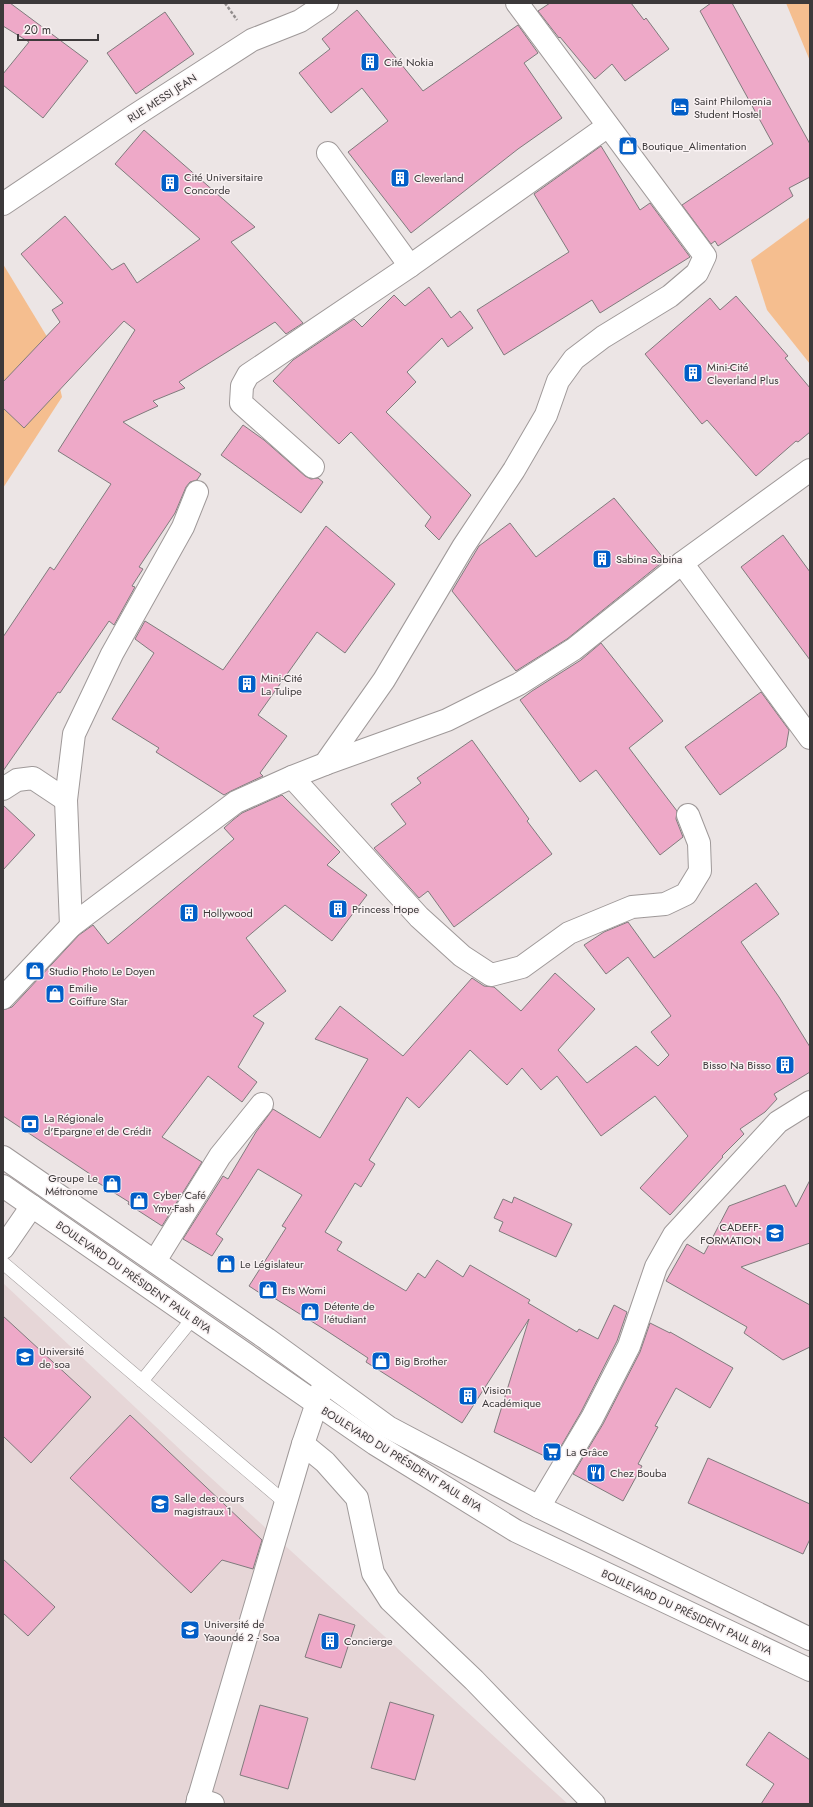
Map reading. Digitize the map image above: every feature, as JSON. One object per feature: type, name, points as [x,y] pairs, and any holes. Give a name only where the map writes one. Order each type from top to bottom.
[{"type":"street","name":"RUE MESSI JEAN","points":[[3,204],[134,116],[252,40],[300,21],[327,3]]},
{"type":"street","points":[[325,764],[384,680],[463,547],[514,470],[546,415],[558,381],[574,359],[603,337],[670,296],[697,273],[704,260],[705,256],[517,3]]},
{"type":"street","points":[[313,467],[241,403],[242,386],[248,375],[410,266],[608,126]]},
{"type":"street","points":[[328,153],[410,266]]},
{"type":"street","points":[[3,998],[71,926],[236,802],[325,764],[447,720],[518,684],[574,649],[682,563],[810,470]]},
{"type":"street","points":[[71,926],[66,800],[74,734],[112,654],[183,528],[197,492]]},
{"type":"street","points":[[682,563],[810,738]]},
{"type":"street","points":[[292,777],[419,917],[462,956],[491,975],[522,967],[569,933],[632,907],[665,904],[686,894],[700,871],[699,843],[688,815]]},
{"type":"street","points":[[3,789],[16,780],[33,778],[66,800]]},
{"type":"street","points":[[539,1507],[592,1418],[629,1346],[656,1267],[674,1235],[778,1122],[810,1102]]},
{"type":"street","points":[[155,1261],[220,1156],[262,1104]]},
{"type":"street","name":"BOULEVARD DU PRÉSIDENT PAUL BIYA","points":[[3,1157],[267,1339],[388,1427],[539,1507],[810,1639]]},
{"type":"street","name":"BOULEVARD DU PRÉSIDENT PAUL BIYA","points":[[3,1186],[317,1405],[375,1444],[516,1531],[810,1670]]},
{"type":"street","points":[[3,1248],[32,1206]]},
{"type":"street","points":[[203,1802],[303,1444],[324,1380]]},
{"type":"street","points":[[303,1444],[325,1462],[357,1498],[361,1510],[373,1573],[390,1600],[474,1680],[594,1804]]},
{"type":"lane","points":[[3,1263],[287,1504]]},
{"type":"lane","points":[[142,1381],[193,1318]]},
{"type":"shaded area","points":[[786,3],[810,3],[810,61]]},
{"type":"shaded area","points":[[810,217],[810,364],[767,310],[751,260]]},
{"type":"shaded area","points":[[3,264],[49,340],[62,397],[3,488]]},
{"type":"shaded area","name":"Université de Yaoundé 2 - Soa","points":[[3,1283],[187,1456],[568,1804],[3,1804]]},
{"type":"building","points":[[3,3],[10,3],[88,61],[43,118],[3,85],[3,74],[29,42],[3,26]]},
{"type":"building","points":[[550,3],[631,3],[644,20],[646,18],[669,49],[625,81],[612,64],[595,79],[560,37],[559,38],[538,11]]},
{"type":"building","points":[[711,3],[732,3],[810,144],[810,177],[789,188],[793,196],[718,246],[715,241],[711,244],[682,205],[773,144],[700,11]]},
{"type":"building","points":[[357,10],[423,91],[518,25],[538,53],[524,63],[562,118],[518,149],[411,233],[348,152],[388,121],[362,88],[331,113],[299,73],[330,49],[322,39]]},
{"type":"building","points":[[165,12],[194,54],[136,94],[107,53]]},
{"type":"building","points":[[144,130],[255,227],[231,242],[303,323],[286,334],[275,322],[179,382],[185,388],[153,401],[158,406],[123,422],[201,474],[197,480],[190,482],[186,487],[175,513],[139,567],[143,569],[132,586],[135,587],[114,625],[109,621],[60,693],[58,692],[3,771],[3,637],[50,567],[54,570],[111,484],[58,451],[135,330],[124,321],[24,428],[3,408],[3,382],[60,322],[52,310],[63,303],[21,254],[65,216],[112,270],[124,263],[137,283],[200,239],[115,164]]},
{"type":"building","points":[[601,146],[640,210],[650,203],[690,257],[600,313],[592,300],[504,355],[477,310],[569,252],[534,194]]},
{"type":"building","points":[[429,287],[451,318],[460,311],[473,328],[448,347],[442,338],[407,372],[416,382],[386,412],[471,495],[439,540],[425,526],[431,517],[351,432],[339,444],[273,381],[293,360],[354,319],[362,327],[394,295],[405,306]]},
{"type":"building","points":[[736,296],[788,356],[785,358],[810,388],[810,432],[798,442],[796,441],[756,476],[707,420],[702,424],[645,354],[710,298],[720,310]]},
{"type":"building","points":[[243,425],[264,440],[305,476],[311,479],[318,478],[323,482],[301,513],[221,455]]},
{"type":"building","points":[[614,498],[665,560],[567,639],[516,671],[452,591],[479,546],[510,523],[536,557]]},
{"type":"building","points":[[326,526],[395,584],[345,653],[317,632],[258,715],[287,736],[260,773],[263,776],[224,795],[156,752],[159,748],[112,719],[154,653],[135,639],[145,621],[223,670]]},
{"type":"building","points":[[783,535],[810,572],[810,660],[741,567]]},
{"type":"building","points":[[601,643],[663,721],[629,748],[677,811],[676,819],[683,837],[660,855],[596,770],[580,782],[520,700],[581,660]]},
{"type":"building","points":[[761,692],[789,730],[786,747],[720,795],[685,747]]},
{"type":"building","points":[[472,740],[529,819],[527,821],[552,854],[454,927],[428,891],[419,898],[374,848],[406,824],[391,804],[421,783],[417,778]]},
{"type":"building","points":[[282,795],[340,852],[327,865],[367,895],[332,941],[285,905],[246,938],[286,991],[253,1016],[264,1023],[238,1067],[257,1082],[242,1102],[208,1076],[162,1137],[202,1162],[162,1226],[128,1204],[129,1202],[89,1177],[90,1174],[3,1116],[3,1010],[12,1007],[79,935],[93,925],[108,944],[234,839],[224,828],[233,820],[242,813]]},
{"type":"building","points":[[3,805],[35,835],[3,870]]},
{"type":"building","points":[[756,883],[779,914],[741,942],[779,997],[810,1047],[810,1072],[774,1094],[777,1099],[765,1112],[740,1129],[744,1134],[722,1156],[723,1157],[670,1215],[640,1188],[688,1136],[655,1096],[601,1136],[557,1076],[541,1090],[522,1068],[507,1085],[470,1050],[419,1108],[407,1097],[369,1160],[375,1164],[361,1187],[355,1183],[325,1232],[342,1242],[337,1250],[406,1291],[418,1273],[425,1278],[437,1260],[463,1277],[470,1265],[530,1300],[528,1303],[577,1332],[579,1329],[598,1339],[614,1305],[627,1312],[617,1341],[581,1412],[553,1460],[494,1432],[529,1319],[462,1423],[366,1362],[368,1358],[327,1331],[271,1296],[269,1299],[249,1286],[286,1228],[282,1226],[302,1195],[258,1169],[216,1234],[223,1239],[212,1256],[183,1239],[223,1176],[228,1179],[256,1132],[273,1109],[320,1138],[368,1059],[315,1039],[340,1006],[403,1056],[472,978],[484,986],[494,987],[521,1011],[555,973],[595,1009],[558,1050],[587,1083],[636,1046],[658,1066],[669,1055],[651,1032],[671,1016],[628,957],[606,974],[584,945],[604,932],[628,922],[654,958]]},
{"type":"building","points":[[810,1180],[810,1243],[741,1267],[810,1305],[810,1347],[783,1360],[744,1333],[747,1327],[666,1281],[687,1244],[704,1254],[729,1206],[785,1185],[796,1207]]},
{"type":"building","points":[[514,1197],[572,1224],[556,1257],[499,1231],[503,1222],[494,1218],[503,1199],[512,1203]]},
{"type":"building","name":"Université de soa","points":[[3,1316],[91,1397],[31,1463],[3,1436]]},
{"type":"building","points":[[650,1323],[670,1332],[733,1368],[710,1408],[676,1388],[655,1426],[658,1427],[638,1464],[642,1466],[623,1501],[573,1474],[603,1424],[640,1352]]},
{"type":"building","name":"Salle des cours magistraux 1","points":[[130,1415],[262,1540],[253,1569],[222,1560],[191,1593],[70,1478]]},
{"type":"building","points":[[708,1458],[810,1504],[810,1539],[803,1554],[688,1503]]},
{"type":"building","points":[[3,1559],[55,1607],[28,1636],[3,1613]]},
{"type":"building","name":"Concierge","points":[[319,1614],[355,1625],[341,1668],[305,1657]]},
{"type":"building","points":[[390,1702],[434,1715],[415,1780],[371,1768]]},
{"type":"building","points":[[260,1705],[308,1718],[288,1789],[240,1775]]},
{"type":"building","points":[[769,1732],[810,1760],[810,1804],[761,1804],[774,1784],[746,1765]]},
{"type":"place","name":"Cité Nokia","points":[[370,62]]},
{"type":"place","name":"Saint Philomenia Student Hostel","points":[[680,107]]},
{"type":"place","name":"Boutique_Alimentation","points":[[628,146]]},
{"type":"place","name":"Cleverland","points":[[400,178]]},
{"type":"place","name":"Cité Universitaire Concorde","points":[[170,183]]},
{"type":"place","name":"Mini-Cité Cleverland Plus","points":[[693,373]]},
{"type":"place","name":"Sabina Sabina","points":[[602,559]]},
{"type":"place","name":"Mini-Cité La Tulipe","points":[[247,684]]},
{"type":"place","name":"Princess Hope","points":[[338,909]]},
{"type":"place","name":"Hollywood","points":[[189,913]]},
{"type":"place","name":"Studio Photo Le Doyen","points":[[35,971]]},
{"type":"place","name":"Emilie Coiffure Star","points":[[55,994]]},
{"type":"place","name":"Bisso Na Bisso","points":[[785,1065]]},
{"type":"place","name":"La Régionale d'Epargne et de Crédit","points":[[30,1124]]},
{"type":"place","name":"Groupe Le Métronome","points":[[112,1184]]},
{"type":"place","name":"Cyber Café Ymy-Fash","points":[[139,1201]]},
{"type":"place","name":"CADEFF- FORMATION","points":[[775,1233]]},
{"type":"place","name":"Le Législateur","points":[[226,1264]]},
{"type":"place","name":"Ets Womi","points":[[268,1290]]},
{"type":"place","name":"Détente de l'étudiant","points":[[310,1312]]},
{"type":"place","name":"Université de soa","points":[[25,1357]]},
{"type":"place","name":"Big Brother","points":[[381,1361]]},
{"type":"place","name":"Vision Académique","points":[[468,1396]]},
{"type":"place","name":"La Grâce","points":[[552,1452]]},
{"type":"place","name":"Chez Bouba","points":[[596,1473]]},
{"type":"place","name":"Salle des cours magistraux 1","points":[[160,1504]]},
{"type":"place","name":"Université de Yaoundé 2 - Soa","points":[[190,1630]]},
{"type":"place","name":"Concierge","points":[[330,1641]]}]
